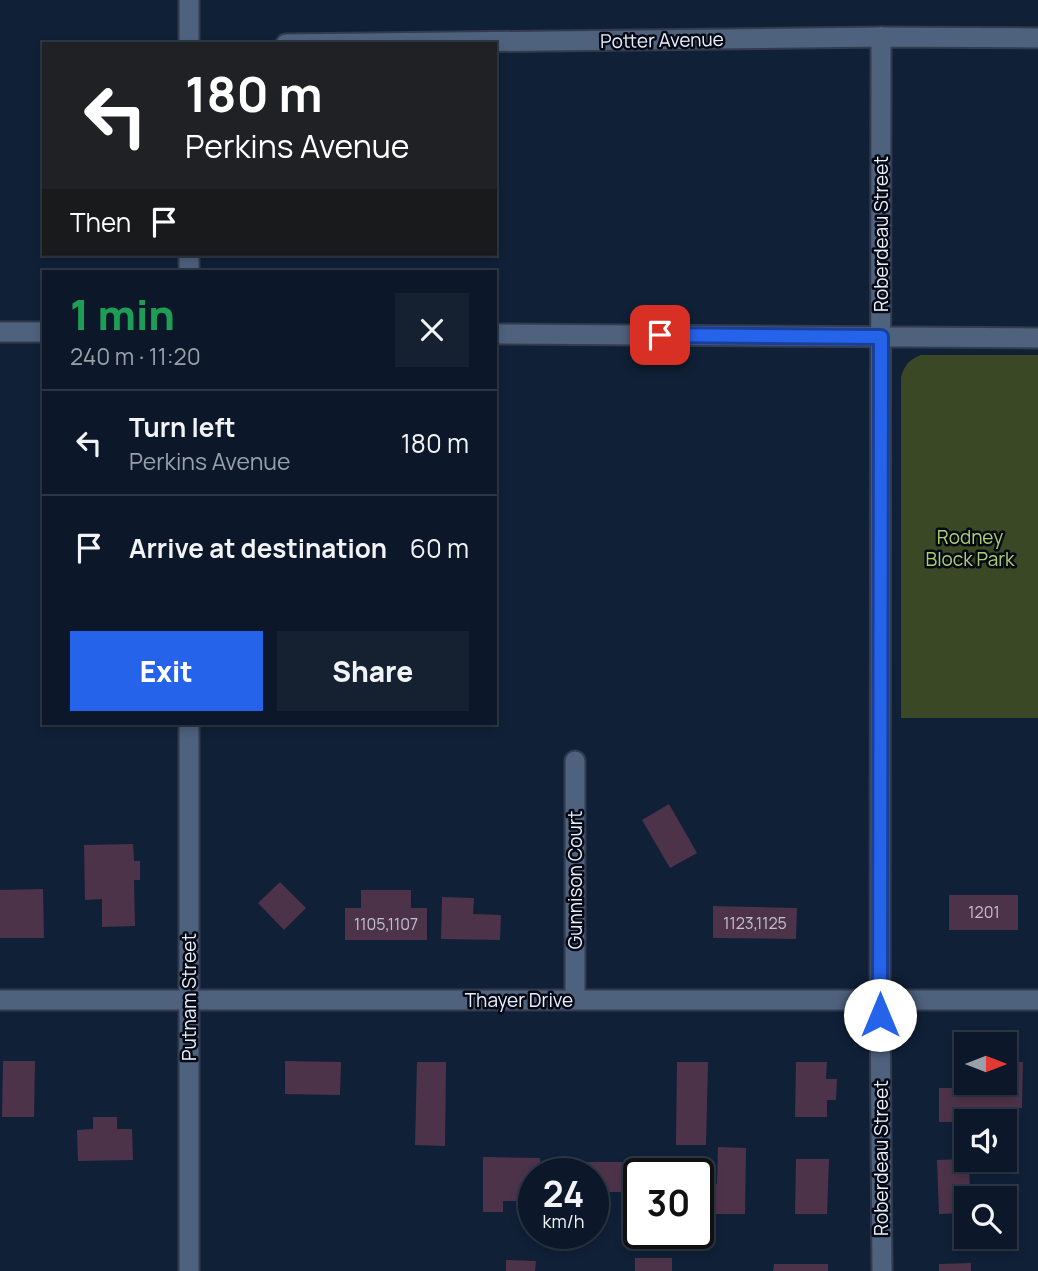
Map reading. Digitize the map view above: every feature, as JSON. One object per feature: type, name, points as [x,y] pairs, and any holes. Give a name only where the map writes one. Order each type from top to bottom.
[{"type":"street","points":[[189,0],[189,42]]},
{"type":"street","name":"Roberdeau Street","points":[[881,37],[882,1271]]},
{"type":"street","name":"Potter Avenue","points":[[456,42],[1038,38]]},
{"type":"street","points":[[0,332],[42,332]]},
{"type":"street","points":[[497,334],[1038,338]]},
{"type":"street","name":"Putnam Street","points":[[189,725],[189,1271]]},
{"type":"street","name":"Gunnison Court","points":[[575,761],[575,999]]},
{"type":"street","name":"Thayer Drive","points":[[0,1000],[1038,1000]]},
{"type":"green space","name":"Rodney Block Park","points":[[921,355],[1038,355],[1038,718],[901,718],[901,377],[908,363]]},
{"type":"building","points":[[669,804],[697,853],[670,868],[642,820]]},
{"type":"building","points":[[133,844],[134,861],[140,861],[140,880],[134,880],[135,926],[102,927],[102,899],[85,900],[84,845]]},
{"type":"building","points":[[280,882],[306,908],[284,930],[258,903]]},
{"type":"building","points":[[43,889],[44,938],[0,938],[0,890]]},
{"type":"building","points":[[361,890],[411,890],[411,908],[427,908],[427,940],[345,940],[345,908],[361,908]]},
{"type":"building","points":[[949,895],[1018,895],[1018,930],[949,930]]},
{"type":"building","points":[[442,897],[474,898],[473,914],[501,915],[500,940],[441,939]]},
{"type":"building","points":[[713,906],[797,908],[796,939],[713,938]]},
{"type":"building","points":[[3,1061],[35,1061],[34,1117],[2,1117]]},
{"type":"building","points":[[285,1061],[341,1062],[340,1095],[285,1094]]},
{"type":"building","points":[[417,1062],[446,1062],[445,1146],[415,1145]]},
{"type":"building","points":[[677,1062],[708,1062],[706,1145],[676,1145]]},
{"type":"building","points":[[796,1062],[827,1062],[826,1079],[837,1079],[836,1100],[827,1100],[827,1117],[795,1117]]},
{"type":"building","points":[[1017,1062],[1023,1062],[1022,1108],[954,1109],[954,1122],[939,1122],[939,1088],[954,1088],[954,1096],[1017,1096]]},
{"type":"building","points":[[93,1117],[117,1117],[117,1129],[132,1129],[133,1160],[78,1161],[77,1130],[93,1129]]},
{"type":"building","points":[[718,1147],[746,1148],[745,1214],[714,1214],[714,1184],[717,1184]]},
{"type":"building","points":[[483,1157],[540,1158],[518,1158],[518,1201],[503,1201],[503,1212],[483,1212]]},
{"type":"building","points":[[796,1159],[829,1159],[827,1214],[795,1214]]},
{"type":"building","points":[[954,1159],[954,1172],[969,1172],[970,1186],[954,1186],[954,1213],[939,1214],[937,1160]]},
{"type":"building","points":[[609,1162],[623,1162],[623,1192],[609,1192]]},
{"type":"building","points":[[635,1258],[672,1258],[672,1271],[635,1271]]},
{"type":"building","points":[[506,1260],[536,1261],[535,1271],[506,1271]]},
{"type":"building","points":[[971,1263],[971,1271],[939,1271],[939,1264]]},
{"type":"building","points":[[774,1264],[828,1264],[828,1271],[773,1271]]},
{"type":"route","points":[[660,335],[881,337],[880,1015]]}]
